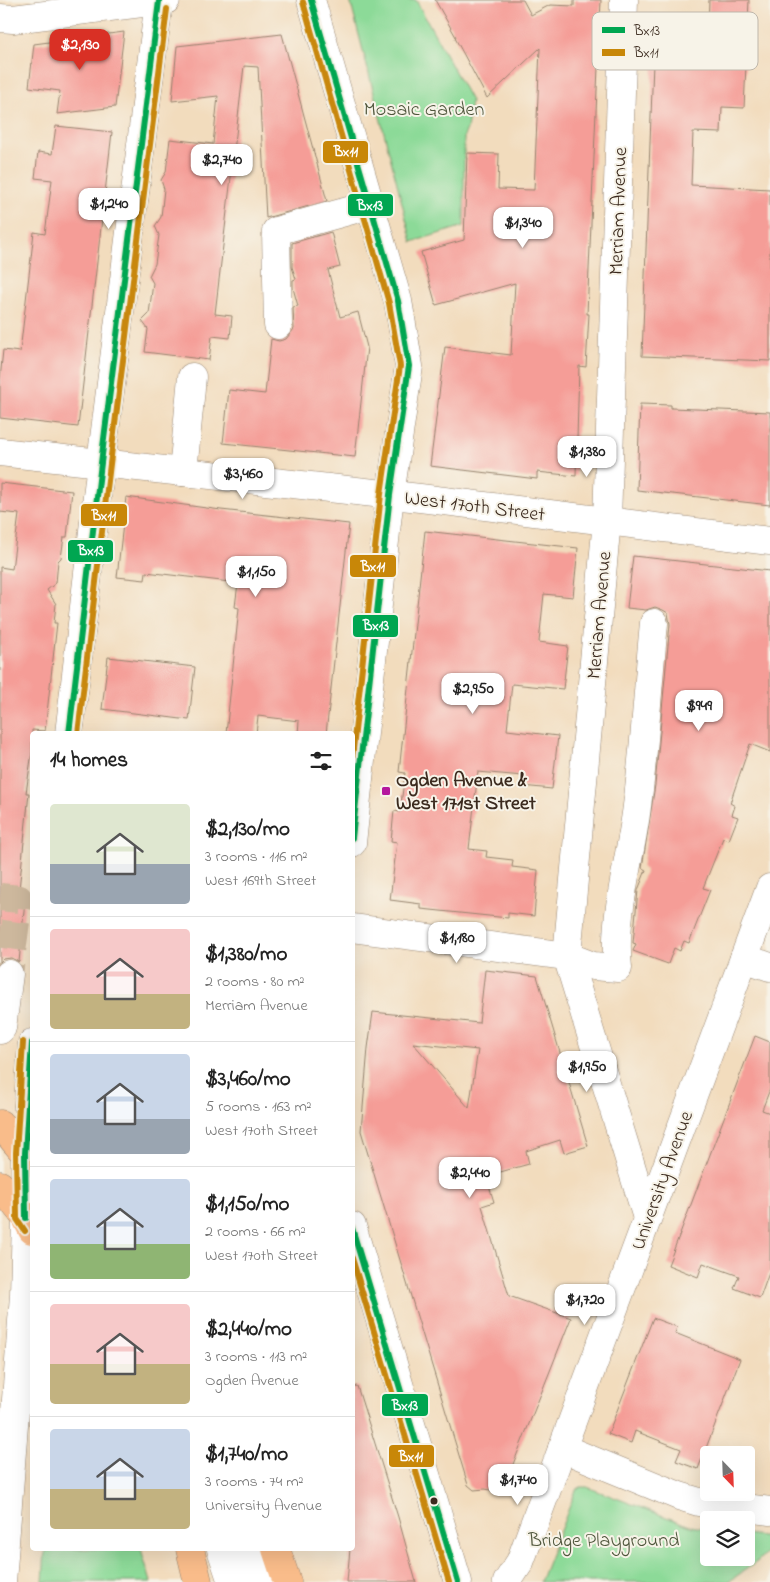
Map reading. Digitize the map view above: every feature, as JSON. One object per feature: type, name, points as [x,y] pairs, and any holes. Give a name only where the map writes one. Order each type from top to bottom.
[{"type":"main road","points":[[0,1124],[29,1158]]},
{"type":"main road","points":[[0,1185],[30,1224]]},
{"type":"main road","points":[[190,1551],[198,1582]]},
{"type":"main road","points":[[277,1551],[287,1582]]},
{"type":"street","points":[[311,0],[398,302],[408,351],[409,366],[390,495],[355,816]]},
{"type":"street","points":[[0,18],[13,19],[50,7],[163,1],[101,463],[69,731]]},
{"type":"street","name":"Merriam Avenue","points":[[622,70],[607,520],[567,956],[647,1218]]},
{"type":"street","points":[[278,325],[276,231],[370,205]]},
{"type":"street","points":[[183,472],[192,377]]},
{"type":"street","name":"West 170th Street","points":[[0,452],[607,520],[770,541]]},
{"type":"street","points":[[355,928],[567,956],[621,978],[616,950],[622,895],[637,806],[654,622]]},
{"type":"street","name":"University Avenue","points":[[508,1582],[520,1562],[770,888]]},
{"type":"street","points":[[744,958],[770,968]]},
{"type":"street","points":[[9,974],[1,1028],[30,1028]]},
{"type":"street","points":[[2,1582],[10,1336],[24,1296],[30,1224],[30,1120]]},
{"type":"street","points":[[355,1246],[358,1266],[458,1582]]},
{"type":"street","points":[[562,1448],[679,1496],[699,1502],[770,1511]]},
{"type":"street","points":[[222,1551],[232,1582]]},
{"type":"street","points":[[250,1551],[260,1582]]},
{"type":"green space","name":"Mosaic Garden","points":[[350,0],[416,0],[471,101],[467,129],[464,136],[464,226],[412,242]]},
{"type":"green space","name":"Bridge Playground","points":[[581,1487],[587,1487],[690,1526],[700,1528],[700,1566],[751,1566],[728,1582],[540,1582],[576,1490]]},
{"type":"green space","name":"Bridge Playground","points":[[755,1535],[770,1537],[770,1548],[755,1563]]},
{"type":"green space","points":[[45,1551],[142,1551],[151,1582],[43,1582]]},
{"type":"building","points":[[435,0],[523,0],[531,15],[550,5],[574,6],[574,0],[601,0],[600,12],[592,12],[592,70],[598,70],[587,314],[589,314],[586,367],[579,366],[576,476],[537,472],[537,479],[430,466],[445,347],[511,355],[515,283],[436,305],[421,252],[464,240],[467,153],[499,154],[498,189],[534,190],[540,48],[487,98]]},
{"type":"building","points":[[709,0],[749,0],[748,12],[709,12]]},
{"type":"building","points":[[124,32],[115,107],[57,114],[60,91],[29,87],[34,44]]},
{"type":"building","points":[[282,34],[327,201],[266,218],[258,67],[244,66],[215,314],[232,316],[230,338],[212,336],[209,360],[145,352],[148,329],[142,321],[149,314],[153,283],[149,276],[155,264],[159,235],[155,226],[161,217],[164,189],[161,180],[166,172],[170,139],[213,144],[218,96],[172,101],[177,46]]},
{"type":"building","points":[[653,70],[746,70],[744,108],[722,107],[721,133],[693,132],[691,185],[770,189],[770,361],[642,356]]},
{"type":"building","points":[[56,126],[112,132],[78,427],[0,418],[0,379],[3,350],[20,352],[34,232],[45,234],[52,180],[35,178],[38,152],[52,154]]},
{"type":"building","points":[[331,232],[340,267],[328,270],[340,317],[358,312],[367,347],[355,457],[223,443],[229,390],[265,394],[271,339],[279,341],[286,339],[294,329],[293,307],[298,306],[293,288],[293,280],[296,279],[292,267],[292,243]]},
{"type":"building","points":[[640,404],[671,405],[671,408],[770,412],[770,505],[637,490]]},
{"type":"building","points":[[0,483],[72,491],[67,537],[64,537],[61,558],[58,561],[56,583],[47,590],[56,604],[54,623],[57,623],[45,731],[30,731],[30,766],[26,793],[29,793],[19,890],[26,891],[19,962],[11,958],[3,959],[0,962],[0,567],[12,569],[19,514],[0,512]]},
{"type":"building","points":[[126,497],[349,524],[326,731],[298,731],[299,721],[258,716],[256,731],[226,731],[239,608],[235,607],[238,583],[146,572],[145,580],[117,577]]},
{"type":"building","points":[[425,531],[578,548],[573,597],[544,594],[539,642],[568,646],[563,689],[512,684],[507,730],[558,736],[552,789],[522,786],[523,776],[478,772],[469,849],[487,851],[486,857],[513,860],[512,867],[538,870],[534,916],[508,913],[508,918],[421,909],[421,904],[390,900],[397,842],[391,841],[394,811],[400,812],[405,773],[399,772]]},
{"type":"building","points":[[633,556],[770,571],[770,752],[750,744],[730,803],[735,806],[732,815],[738,817],[729,840],[723,838],[703,888],[710,890],[689,943],[684,941],[680,951],[674,948],[668,964],[633,951],[636,944],[633,943],[638,890],[646,870],[642,868],[655,785],[670,624],[668,613],[655,607],[646,610],[627,608]]},
{"type":"building","points":[[108,657],[195,667],[189,720],[102,709]]},
{"type":"building","points":[[485,970],[537,976],[588,1146],[564,1153],[560,1140],[526,1151],[529,1164],[486,1176],[494,1202],[482,1206],[509,1296],[571,1318],[502,1492],[485,1489],[474,1490],[468,1485],[361,1131],[373,1012],[479,1023]],"holes":[[[413,1043],[478,1050],[469,1108]]]},
{"type":"building","points":[[755,1036],[770,1042],[770,1089],[762,1110],[770,1113],[770,1270],[760,1298],[734,1288],[739,1276],[703,1263],[698,1277],[668,1265]]},
{"type":"building","points":[[653,1318],[677,1327],[675,1333],[740,1359],[707,1446],[700,1446],[700,1464],[698,1469],[676,1461],[681,1449],[635,1431],[631,1443],[608,1434]]},
{"type":"building","points":[[355,1386],[357,1386],[398,1517],[416,1582],[347,1582],[350,1551],[355,1551]]},
{"type":"tunnel","points":[[0,897],[19,899],[9,974]]},
{"type":"transit line","name":"Bx13","points":[[311,0],[398,301],[409,366],[390,495],[355,811]]},
{"type":"transit line","name":"Bx13","points":[[69,731],[159,1]]},
{"type":"transit line","name":"Bx11","points":[[303,2],[389,303],[400,366],[381,494],[355,731]]},
{"type":"transit line","name":"Bx11","points":[[78,731],[167,9]]},
{"type":"transit line","name":"Bx11","points":[[23,1042],[16,1153],[17,1219],[25,1231]]},
{"type":"transit line","name":"Bx13","points":[[26,1218],[25,1153],[30,1074]]},
{"type":"transit line","name":"Bx13","points":[[355,1238],[458,1582]]},
{"type":"transit line","name":"Bx11","points":[[355,1268],[449,1582]]},
{"type":"place","name":"Ogden Avenue & West 171st Street","points":[[386,791]]}]
